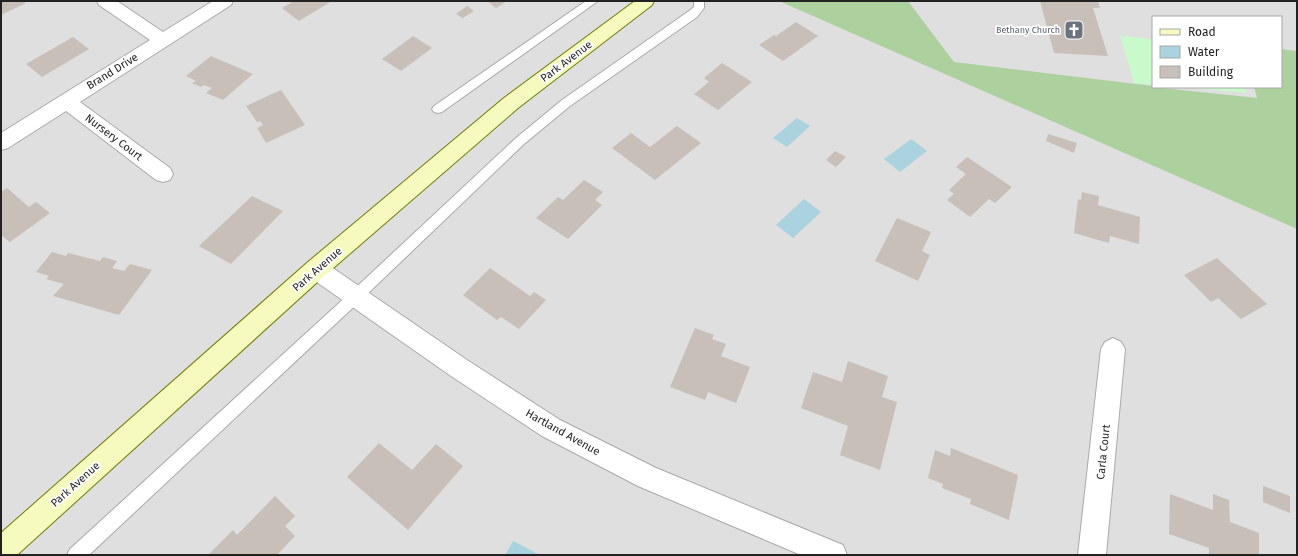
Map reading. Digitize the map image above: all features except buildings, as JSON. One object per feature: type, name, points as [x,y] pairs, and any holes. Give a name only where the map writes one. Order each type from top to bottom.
[{"type":"main road","name":"Park Avenue","points":[[1,551],[316,269],[511,103],[646,1]]},
{"type":"street","points":[[106,1],[162,40]]},
{"type":"street","name":"Brand Drive","points":[[1,142],[225,1]]},
{"type":"street","name":"Nursery Court","points":[[66,101],[163,174]]},
{"type":"street","name":"Hartland Avenue","points":[[316,269],[459,368],[551,428],[647,477],[833,555]]},
{"type":"street","name":"Carla Court","points":[[1092,555],[1114,349]]},
{"type":"lane","points":[[438,109],[593,1]]},
{"type":"lane","points":[[76,555],[355,297],[520,141],[566,103],[693,14],[698,8],[699,1]]},
{"type":"shaded area","points":[[1,1],[1297,1],[1297,555],[1,555]]},
{"type":"green space","points":[[779,1],[908,1],[954,62],[1152,86],[1152,88],[1257,98],[1254,88],[1282,88],[1282,49],[1297,51],[1297,229]]},
{"type":"green space","points":[[1120,36],[1152,39],[1152,85],[1134,83]]},
{"type":"green space","points":[[1192,88],[1244,88],[1247,93]]},
{"type":"water","points":[[797,118],[810,126],[787,147],[773,138]]},
{"type":"water","points":[[911,139],[927,151],[900,172],[884,159]]},
{"type":"water","points":[[804,199],[821,212],[793,238],[776,225]]},
{"type":"water","points":[[513,541],[540,555],[505,555]]},
{"type":"place","name":"Bethany Church","points":[[1074,30]]}]
